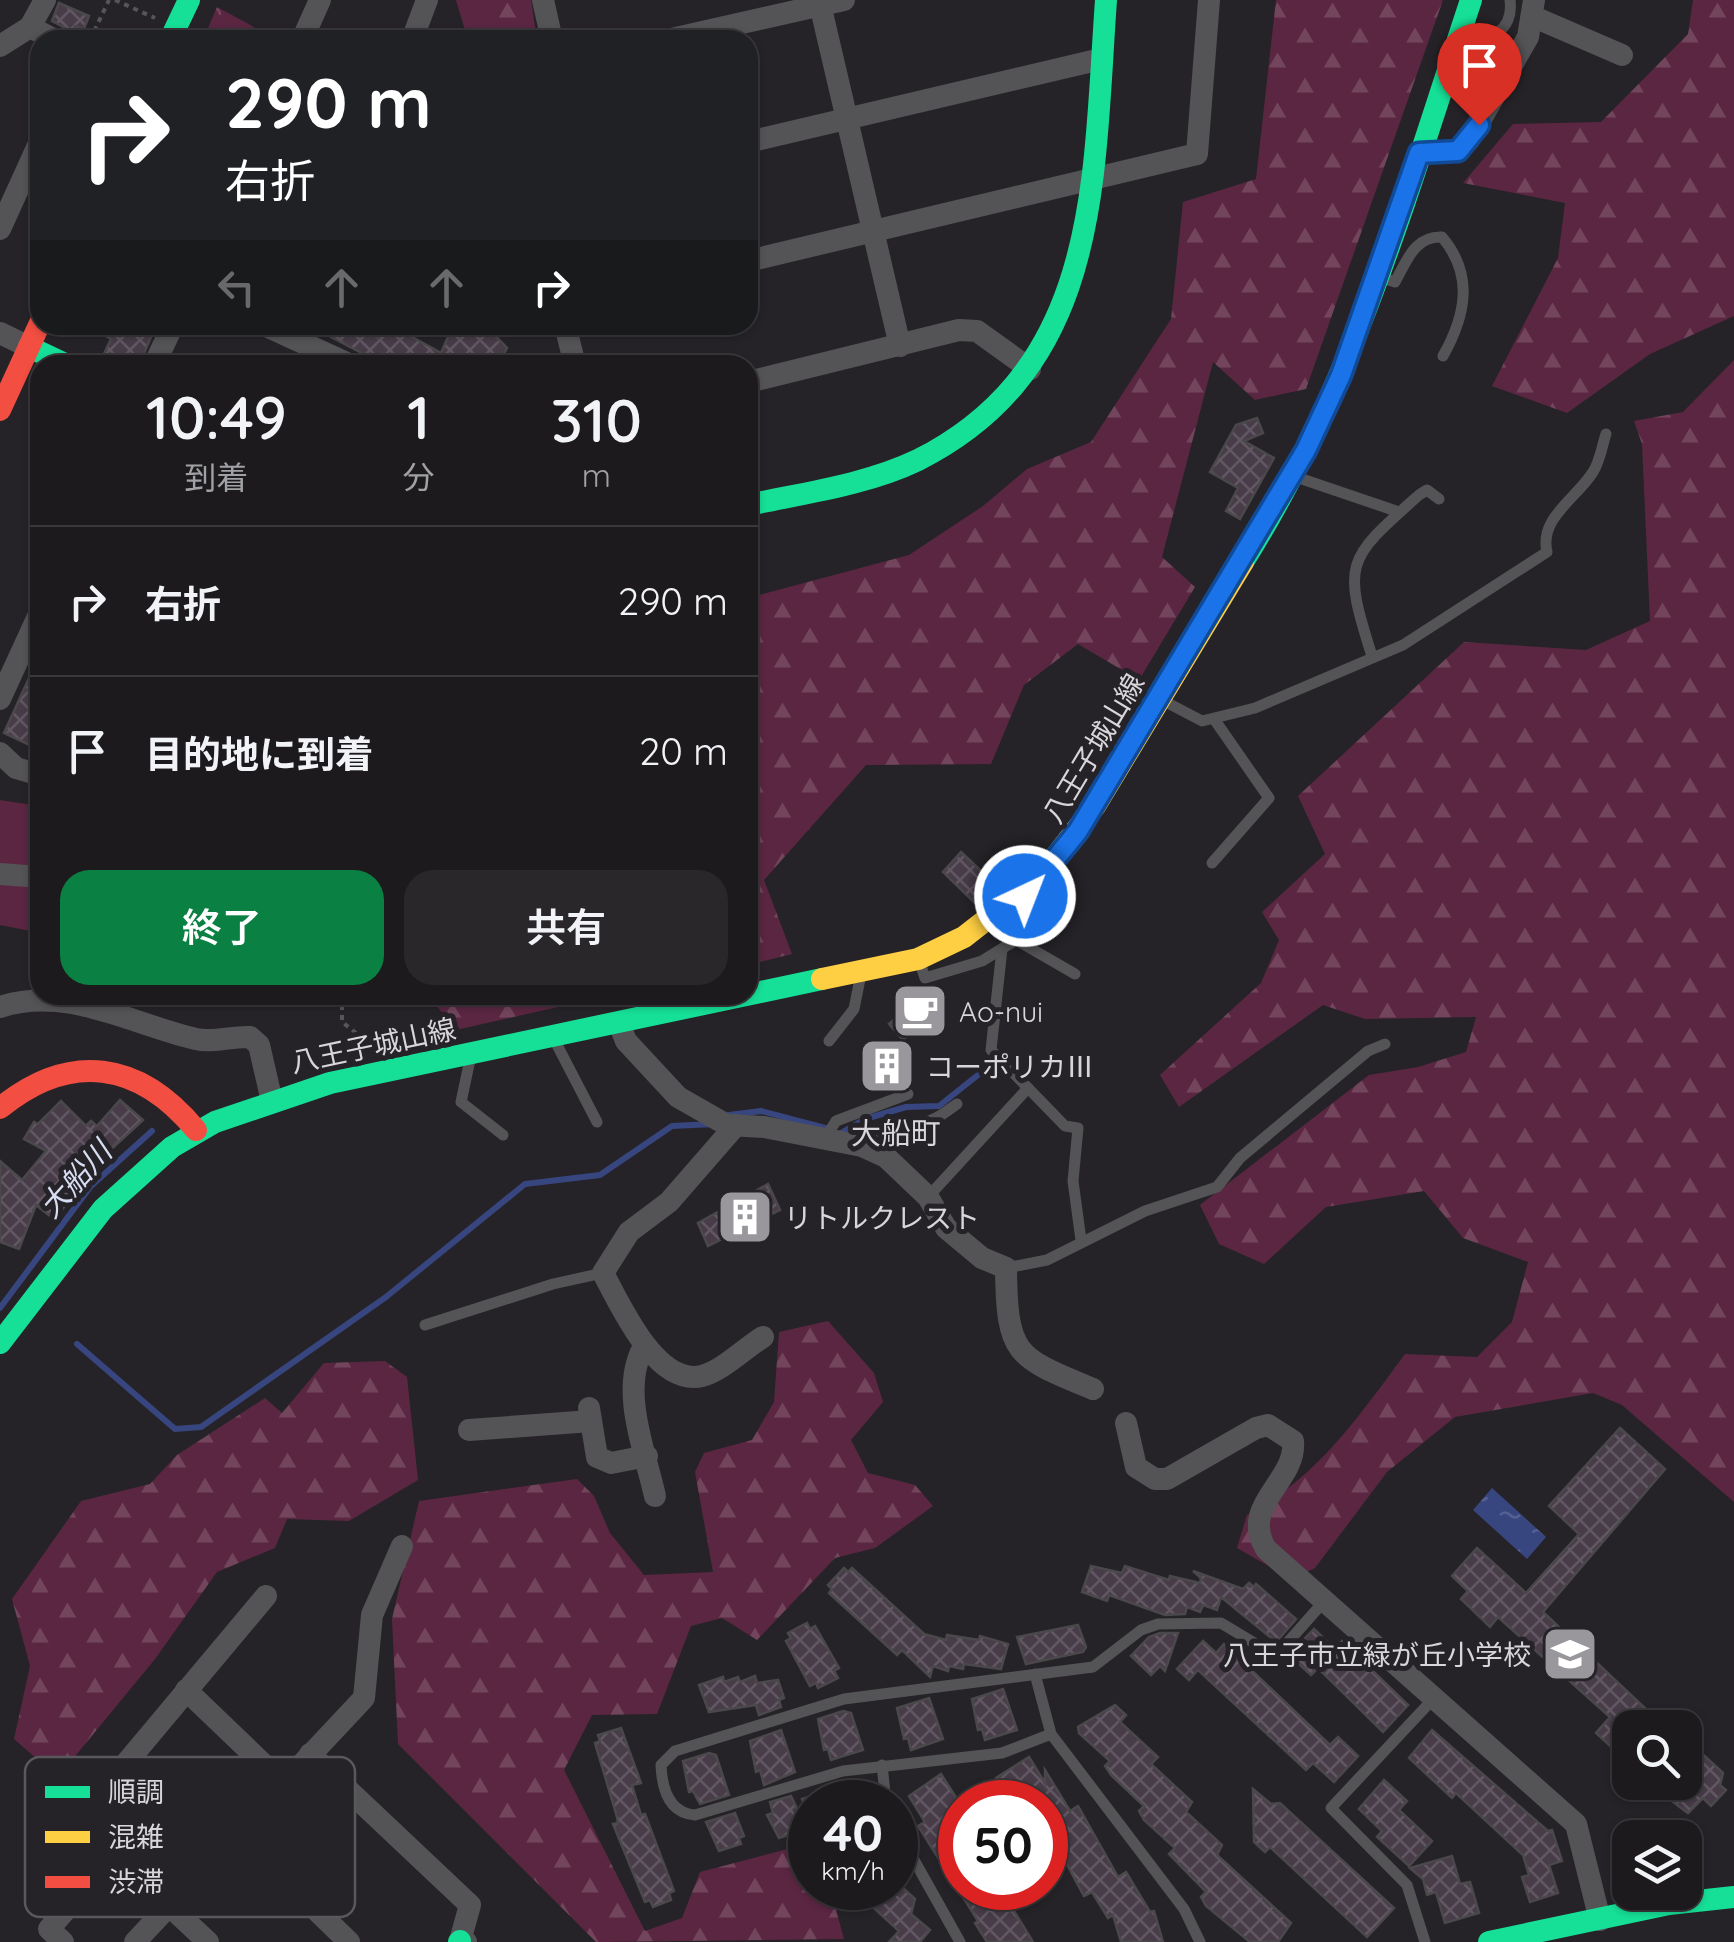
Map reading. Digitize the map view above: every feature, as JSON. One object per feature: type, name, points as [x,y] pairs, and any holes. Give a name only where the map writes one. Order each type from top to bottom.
[{"type":"main road","points":[[175,30],[189,0]]},
{"type":"main road","points":[[758,503],[864,478],[918,459],[970,430],[1030,369],[1062,318],[1071,290],[1092,181],[1106,0]]},
{"type":"main road","name":"八王子城山線","points":[[758,994],[918,958],[987,926],[1039,884],[1078,831],[1292,476],[1341,375],[1472,0]]},
{"type":"main road","points":[[0,410],[34,335]]},
{"type":"main road","points":[[29,347],[46,355]]},
{"type":"main road","name":"八王子城山線","points":[[0,1343],[118,1189],[196,1130],[271,1097],[704,1005]]},
{"type":"main road","points":[[0,1108],[32,1082],[54,1073],[109,1070],[161,1094],[196,1130]]},
{"type":"main road","points":[[1489,1942],[1669,1904],[1734,1897]]},
{"type":"street","points":[[0,46],[30,27],[45,0]]},
{"type":"street","points":[[306,30],[320,0]]},
{"type":"street","points":[[416,30],[427,0]]},
{"type":"street","points":[[544,0],[550,30]]},
{"type":"street","points":[[708,30],[844,0]]},
{"type":"street","points":[[758,259],[1197,154],[1209,0]]},
{"type":"street","points":[[820,3],[900,346]]},
{"type":"street","points":[[1419,153],[1458,151],[1469,140],[1507,80],[1534,8],[1622,56]]},
{"type":"street","points":[[30,27],[36,30]]},
{"type":"street","points":[[758,140],[1101,59]]},
{"type":"street","points":[[0,229],[30,163]]},
{"type":"street","points":[[758,380],[959,330],[977,331],[1030,369]]},
{"type":"street","points":[[0,333],[29,347]]},
{"type":"street","points":[[286,335],[330,355]]},
{"type":"street","points":[[0,700],[30,635]]},
{"type":"street","points":[[0,753],[16,768],[30,772]]},
{"type":"street","points":[[0,874],[30,876]]},
{"type":"street","points":[[0,1008],[30,998]]},
{"type":"street","points":[[83,1005],[199,1040],[250,1037],[258,1045],[271,1097]]},
{"type":"street","points":[[618,1023],[626,1041],[678,1097],[724,1121],[862,1146],[886,1156],[928,1197],[946,1228],[982,1258],[1006,1268],[1012,1339],[1028,1360],[1093,1389]]},
{"type":"street","points":[[724,1121],[669,1202],[630,1232],[603,1273],[643,1348],[688,1376],[705,1376],[763,1337]]},
{"type":"street","points":[[643,1348],[633,1366],[633,1394],[655,1496]]},
{"type":"street","points":[[469,1430],[590,1414],[597,1457],[611,1462],[647,1456]]},
{"type":"street","points":[[1126,1423],[1136,1466],[1155,1479],[1167,1479],[1268,1424],[1293,1440],[1294,1454],[1264,1500],[1258,1536],[1276,1560],[1327,1598],[1576,1824],[1600,1920]]},
{"type":"street","points":[[307,1757],[364,1698],[372,1615],[402,1546]]},
{"type":"street","points":[[131,1757],[266,1596]]},
{"type":"street","points":[[186,1690],[256,1757]]},
{"type":"street","points":[[310,1754],[313,1757]]},
{"type":"street","points":[[355,1796],[470,1905],[462,1942]]},
{"type":"street","points":[[59,1917],[49,1929],[63,1942]]},
{"type":"street","points":[[135,1942],[157,1917]]},
{"type":"street","points":[[181,1917],[208,1942]]},
{"type":"street","points":[[324,1917],[350,1942]]},
{"type":"lane","points":[[1460,33],[1479,40],[1496,36],[1506,25],[1510,0]]},
{"type":"lane","points":[[1376,276],[1395,282],[1418,243],[1429,236],[1442,236],[1459,257],[1464,286],[1462,312],[1443,356]]},
{"type":"lane","points":[[1159,698],[1202,721],[1214,719],[1255,708],[1403,645],[1547,552],[1543,537],[1549,524],[1596,468],[1606,434]]},
{"type":"lane","points":[[1292,476],[1399,512]]},
{"type":"lane","points":[[1372,656],[1351,577],[1356,557],[1399,512],[1428,490],[1439,498]]},
{"type":"lane","points":[[1212,863],[1269,798],[1214,719]]},
{"type":"lane","points":[[918,958],[926,978],[982,961],[1016,940],[1074,974]]},
{"type":"lane","points":[[1002,949],[991,1050],[1064,1126],[1078,1128],[1073,1180],[1082,1240]]},
{"type":"lane","points":[[830,1041],[854,1009],[862,972]]},
{"type":"lane","points":[[553,1038],[596,1122]]},
{"type":"lane","points":[[1006,1268],[1047,1260],[1145,1211],[1217,1187],[1240,1158],[1368,1051],[1386,1044]]},
{"type":"lane","points":[[472,1054],[461,1102],[502,1135]]},
{"type":"lane","points":[[928,1197],[1028,1088]]},
{"type":"lane","points":[[824,1140],[836,1121],[908,1094]]},
{"type":"lane","points":[[862,1146],[871,1132],[898,1123],[934,1120],[957,1104]]},
{"type":"lane","points":[[425,1325],[553,1284],[603,1273]]},
{"type":"lane","points":[[1051,1734],[1002,1753],[844,1771],[695,1815],[672,1806],[661,1765],[675,1751],[844,1700],[1094,1667],[1141,1630],[1158,1624],[1221,1624],[1271,1654],[1281,1650],[1327,1598]]},
{"type":"lane","points":[[1035,1674],[1051,1734],[1184,1909],[1200,1942]]},
{"type":"lane","points":[[1426,1942],[1407,1885],[1331,1808],[1435,1697]]},
{"type":"lane","points":[[882,1765],[884,1780]]},
{"type":"lane","points":[[918,1867],[960,1942]]},
{"type":"path","points":[[95,30],[110,0],[155,18]]},
{"type":"path","points":[[342,1005],[342,1022],[368,1047]]},
{"type":"green space","points":[[456,0],[531,0],[536,30],[465,30]]},
{"type":"green space","points":[[1276,0],[1443,0],[1306,389],[1255,400],[1213,362],[1162,557],[1195,587],[1139,680],[1078,644],[1024,685],[991,764],[866,765],[764,880],[792,954],[758,962],[758,595],[909,555],[983,506],[1027,469],[1091,442],[1171,319],[1183,202],[1256,179]]},
{"type":"green space","points":[[1693,0],[1734,0],[1734,316],[1650,354],[1567,413],[1492,386],[1558,258],[1565,203],[1463,183],[1513,124],[1601,122],[1688,34]]},
{"type":"green space","points":[[217,7],[254,27],[253,30],[207,30]]},
{"type":"green space","points":[[1734,360],[1734,1502],[1622,1405],[1593,1393],[1455,1417],[1387,1472],[1315,1568],[1291,1579],[1237,1548],[1247,1515],[1294,1483],[1335,1444],[1405,1354],[1477,1357],[1512,1322],[1528,1262],[1463,1238],[1424,1191],[1326,1207],[1264,1264],[1219,1244],[1200,1205],[1369,1075],[1418,1067],[1466,1052],[1476,1017],[1365,1019],[1323,1005],[1179,1107],[1160,1075],[1261,983],[1279,940],[1262,912],[1325,854],[1298,796],[1464,642],[1586,650],[1650,621],[1642,444],[1634,421],[1683,412]]},
{"type":"green space","points":[[0,800],[30,804],[30,931],[0,925]]},
{"type":"green space","points":[[436,1005],[567,1005],[456,1030]]},
{"type":"green space","points":[[828,1321],[874,1373],[883,1402],[851,1440],[868,1473],[915,1485],[933,1506],[875,1548],[835,1558],[757,1640],[722,1618],[691,1626],[657,1714],[592,1715],[564,1770],[645,1931],[682,1918],[700,1872],[788,1849],[788,1910],[836,1910],[844,1939],[596,1942],[398,1744],[392,1619],[419,1501],[577,1479],[594,1496],[610,1533],[644,1575],[713,1572],[695,1472],[704,1453],[752,1440],[774,1402],[779,1332]]},
{"type":"green space","points":[[385,1361],[407,1377],[418,1480],[349,1521],[287,1519],[275,1548],[217,1572],[155,1659],[74,1757],[35,1757],[14,1739],[30,1666],[12,1599],[81,1501],[150,1484],[177,1455],[265,1398],[282,1413],[324,1363]]},
{"type":"water","points":[[1492,1488],[1546,1537],[1527,1559],[1473,1510]]},
{"type":"building","points":[[59,3],[89,16],[84,29],[75,26],[69,30],[52,21]]},
{"type":"building","points":[[104,335],[152,335],[143,355],[103,355],[111,339]]},
{"type":"building","points":[[409,335],[441,353],[449,335],[495,335],[507,348],[503,355],[366,355],[331,337]]},
{"type":"building","points":[[1257,418],[1263,433],[1244,441],[1274,458],[1240,519],[1226,511],[1238,488],[1210,472],[1236,425]]},
{"type":"building","points":[[30,676],[30,745],[4,733]]},
{"type":"building","points":[[961,852],[997,886],[977,905],[943,872]]},
{"type":"building","points":[[916,1001],[930,1016],[903,1040],[889,1024]]},
{"type":"building","name":"コーポリカⅢ","points":[[887,1051],[903,1068],[887,1083],[871,1064]]},
{"type":"building","points":[[120,1100],[143,1120],[93,1166],[55,1220],[36,1205],[19,1249],[0,1242],[0,1161],[22,1180],[46,1151],[24,1139],[34,1122],[38,1124],[61,1101],[86,1126],[91,1121],[97,1126]]},
{"type":"building","name":"リトルクレスト","points":[[768,1184],[780,1210],[708,1246],[698,1223]]},
{"type":"building","points":[[1620,1428],[1665,1469],[1543,1612],[1647,1710],[1612,1710],[1612,1748],[1596,1733],[1610,1717],[1498,1617],[1490,1627],[1461,1599],[1468,1591],[1452,1576],[1477,1548],[1526,1593],[1579,1534],[1549,1506]]},
{"type":"building","points":[[1091,1566],[1122,1573],[1125,1566],[1169,1580],[1170,1576],[1200,1583],[1201,1578],[1193,1571],[1243,1589],[1249,1583],[1254,1587],[1256,1584],[1296,1619],[1276,1642],[1221,1597],[1217,1610],[1203,1605],[1200,1612],[1187,1607],[1185,1614],[1165,1615],[1109,1595],[1107,1601],[1082,1592]]},
{"type":"building","points":[[844,1568],[848,1572],[852,1568],[924,1634],[946,1640],[947,1635],[979,1640],[980,1636],[1008,1644],[1001,1669],[964,1664],[963,1669],[949,1666],[948,1671],[933,1666],[930,1677],[902,1650],[897,1655],[829,1593],[832,1589],[828,1585]]},
{"type":"building","points":[[807,1623],[810,1629],[815,1626],[839,1668],[834,1671],[838,1678],[818,1688],[816,1683],[810,1686],[786,1641],[791,1638],[788,1633]]},
{"type":"building","points":[[1078,1625],[1086,1647],[1083,1652],[1026,1664],[1017,1637]]},
{"type":"building","points":[[1314,1629],[1335,1649],[1342,1641],[1408,1705],[1383,1732],[1318,1668],[1311,1675],[1289,1655]]},
{"type":"building","points":[[1178,1633],[1165,1671],[1160,1666],[1151,1675],[1131,1656],[1149,1637]]},
{"type":"building","points":[[1203,1641],[1216,1653],[1224,1644],[1330,1745],[1338,1737],[1358,1756],[1334,1782],[1313,1763],[1306,1770],[1198,1670],[1189,1680],[1177,1669]]},
{"type":"building","points":[[755,1676],[757,1683],[778,1680],[784,1698],[779,1700],[781,1707],[759,1715],[756,1705],[709,1712],[699,1685],[723,1677],[724,1682],[738,1677],[740,1682]]},
{"type":"building","points":[[1003,1689],[1017,1730],[985,1740],[982,1729],[978,1730],[972,1699]]},
{"type":"building","points":[[929,1698],[943,1739],[911,1750],[908,1738],[904,1739],[897,1708]]},
{"type":"building","points":[[1115,1705],[1126,1715],[1120,1722],[1158,1757],[1151,1764],[1192,1802],[1186,1812],[1222,1845],[1217,1855],[1291,1923],[1278,1942],[1250,1942],[1206,1906],[1201,1897],[1206,1892],[1169,1854],[1175,1848],[1144,1820],[1139,1811],[1144,1806],[1111,1775],[1105,1766],[1110,1761],[1079,1733],[1078,1727]]},
{"type":"building","points":[[843,1711],[851,1713],[863,1750],[831,1760],[828,1749],[824,1750],[818,1719]]},
{"type":"building","points":[[621,1728],[641,1783],[632,1785],[641,1815],[645,1814],[674,1891],[669,1893],[671,1900],[653,1907],[650,1900],[645,1902],[613,1824],[618,1823],[617,1817],[595,1743],[600,1741],[598,1735]]},
{"type":"building","points":[[781,1730],[795,1772],[764,1785],[760,1770],[756,1772],[750,1741]]},
{"type":"building","points":[[1432,1730],[1548,1831],[1552,1830],[1562,1861],[1549,1865],[1558,1893],[1530,1902],[1522,1877],[1529,1875],[1523,1855],[1456,1793],[1452,1798],[1409,1758]]},
{"type":"building","points":[[709,1753],[716,1755],[729,1795],[700,1804],[693,1791],[689,1792],[683,1761]]},
{"type":"building","points":[[1702,1754],[1723,1773],[1720,1785],[1726,1790],[1711,1806],[1703,1798]]},
{"type":"building","points":[[1029,1757],[1043,1780],[997,1780]]},
{"type":"building","points":[[941,1774],[945,1780],[938,1780],[938,1858],[918,1826],[925,1822],[918,1811],[918,1790]]},
{"type":"building","points":[[1384,1780],[1407,1801],[1399,1810],[1432,1841],[1409,1866],[1377,1837],[1382,1831],[1359,1809]]},
{"type":"building","points":[[1253,1789],[1271,1804],[1280,1803],[1394,1908],[1367,1937],[1270,1847],[1265,1852],[1254,1842]]},
{"type":"building","points":[[788,1797],[788,1835],[779,1838],[767,1815],[773,1813],[770,1802]]},
{"type":"building","points":[[1670,1800],[1701,1800],[1688,1813]]},
{"type":"building","points":[[1078,1806],[1118,1877],[1126,1872],[1150,1912],[1154,1911],[1163,1942],[1121,1942],[1113,1915],[1108,1918],[1092,1892],[1084,1896],[1068,1866],[1068,1808],[1070,1811]]},
{"type":"building","points":[[735,1813],[744,1836],[739,1838],[741,1844],[719,1851],[706,1822]]},
{"type":"building","points":[[1452,1856],[1460,1884],[1470,1882],[1479,1913],[1445,1923],[1436,1892],[1427,1895],[1423,1879],[1410,1868]]},
{"type":"building","points":[[876,1910],[912,1910],[911,1914],[930,1930],[920,1942],[889,1942],[899,1931]]},
{"type":"building","points":[[971,1910],[1013,1910],[1033,1942],[987,1942],[975,1923],[978,1921]]},
{"type":"waterway","points":[[841,1133],[865,1119],[906,1107],[939,1106],[993,1063]]},
{"type":"waterway","points":[[729,1115],[761,1111],[829,1129]]},
{"type":"waterway","points":[[77,1344],[175,1429],[201,1427],[386,1297],[525,1184],[600,1175],[672,1126],[714,1124]]},
{"type":"waterway","name":"大船川","points":[[0,1308],[91,1186],[152,1131]]},
{"type":"traffic: fast","points":[[175,30],[189,0]]},
{"type":"traffic: fast","points":[[758,503],[856,482],[918,460],[978,421],[1023,374],[1055,321],[1076,262],[1097,134],[1106,0]]},
{"type":"traffic: fast","points":[[1243,562],[1316,428],[1346,359],[1399,217],[1471,0]]},
{"type":"traffic: fast","points":[[29,347],[46,355]]},
{"type":"traffic: fast","points":[[758,993],[822,979]]},
{"type":"traffic: fast","points":[[0,1343],[103,1209],[172,1147],[215,1122],[330,1083],[699,1005]]},
{"type":"traffic: fast","points":[[1489,1942],[1669,1904],[1734,1897]]},
{"type":"traffic: slow","points":[[822,979],[918,959],[964,937],[1038,879],[1095,806],[1243,562]]},
{"type":"traffic: jam","points":[[0,410],[34,335]]},
{"type":"traffic: jam","points":[[0,1108],[52,1078],[103,1072],[151,1089],[196,1130]]},
{"type":"place","name":"Ao-nui","points":[[920,1011]]},
{"type":"place","name":"コーポリカⅢ","points":[[887,1066]]},
{"type":"place","name":"リトルクレスト","points":[[745,1217]]},
{"type":"place","name":"八王子市立緑が丘小学校","points":[[1570,1654]]},
{"type":"district","name":"大船町","points":[[896,1133]]},
{"type":"route","points":[[1025,896],[1039,884],[1078,831],[1320,424],[1419,153],[1458,151],[1479,125]]}]
